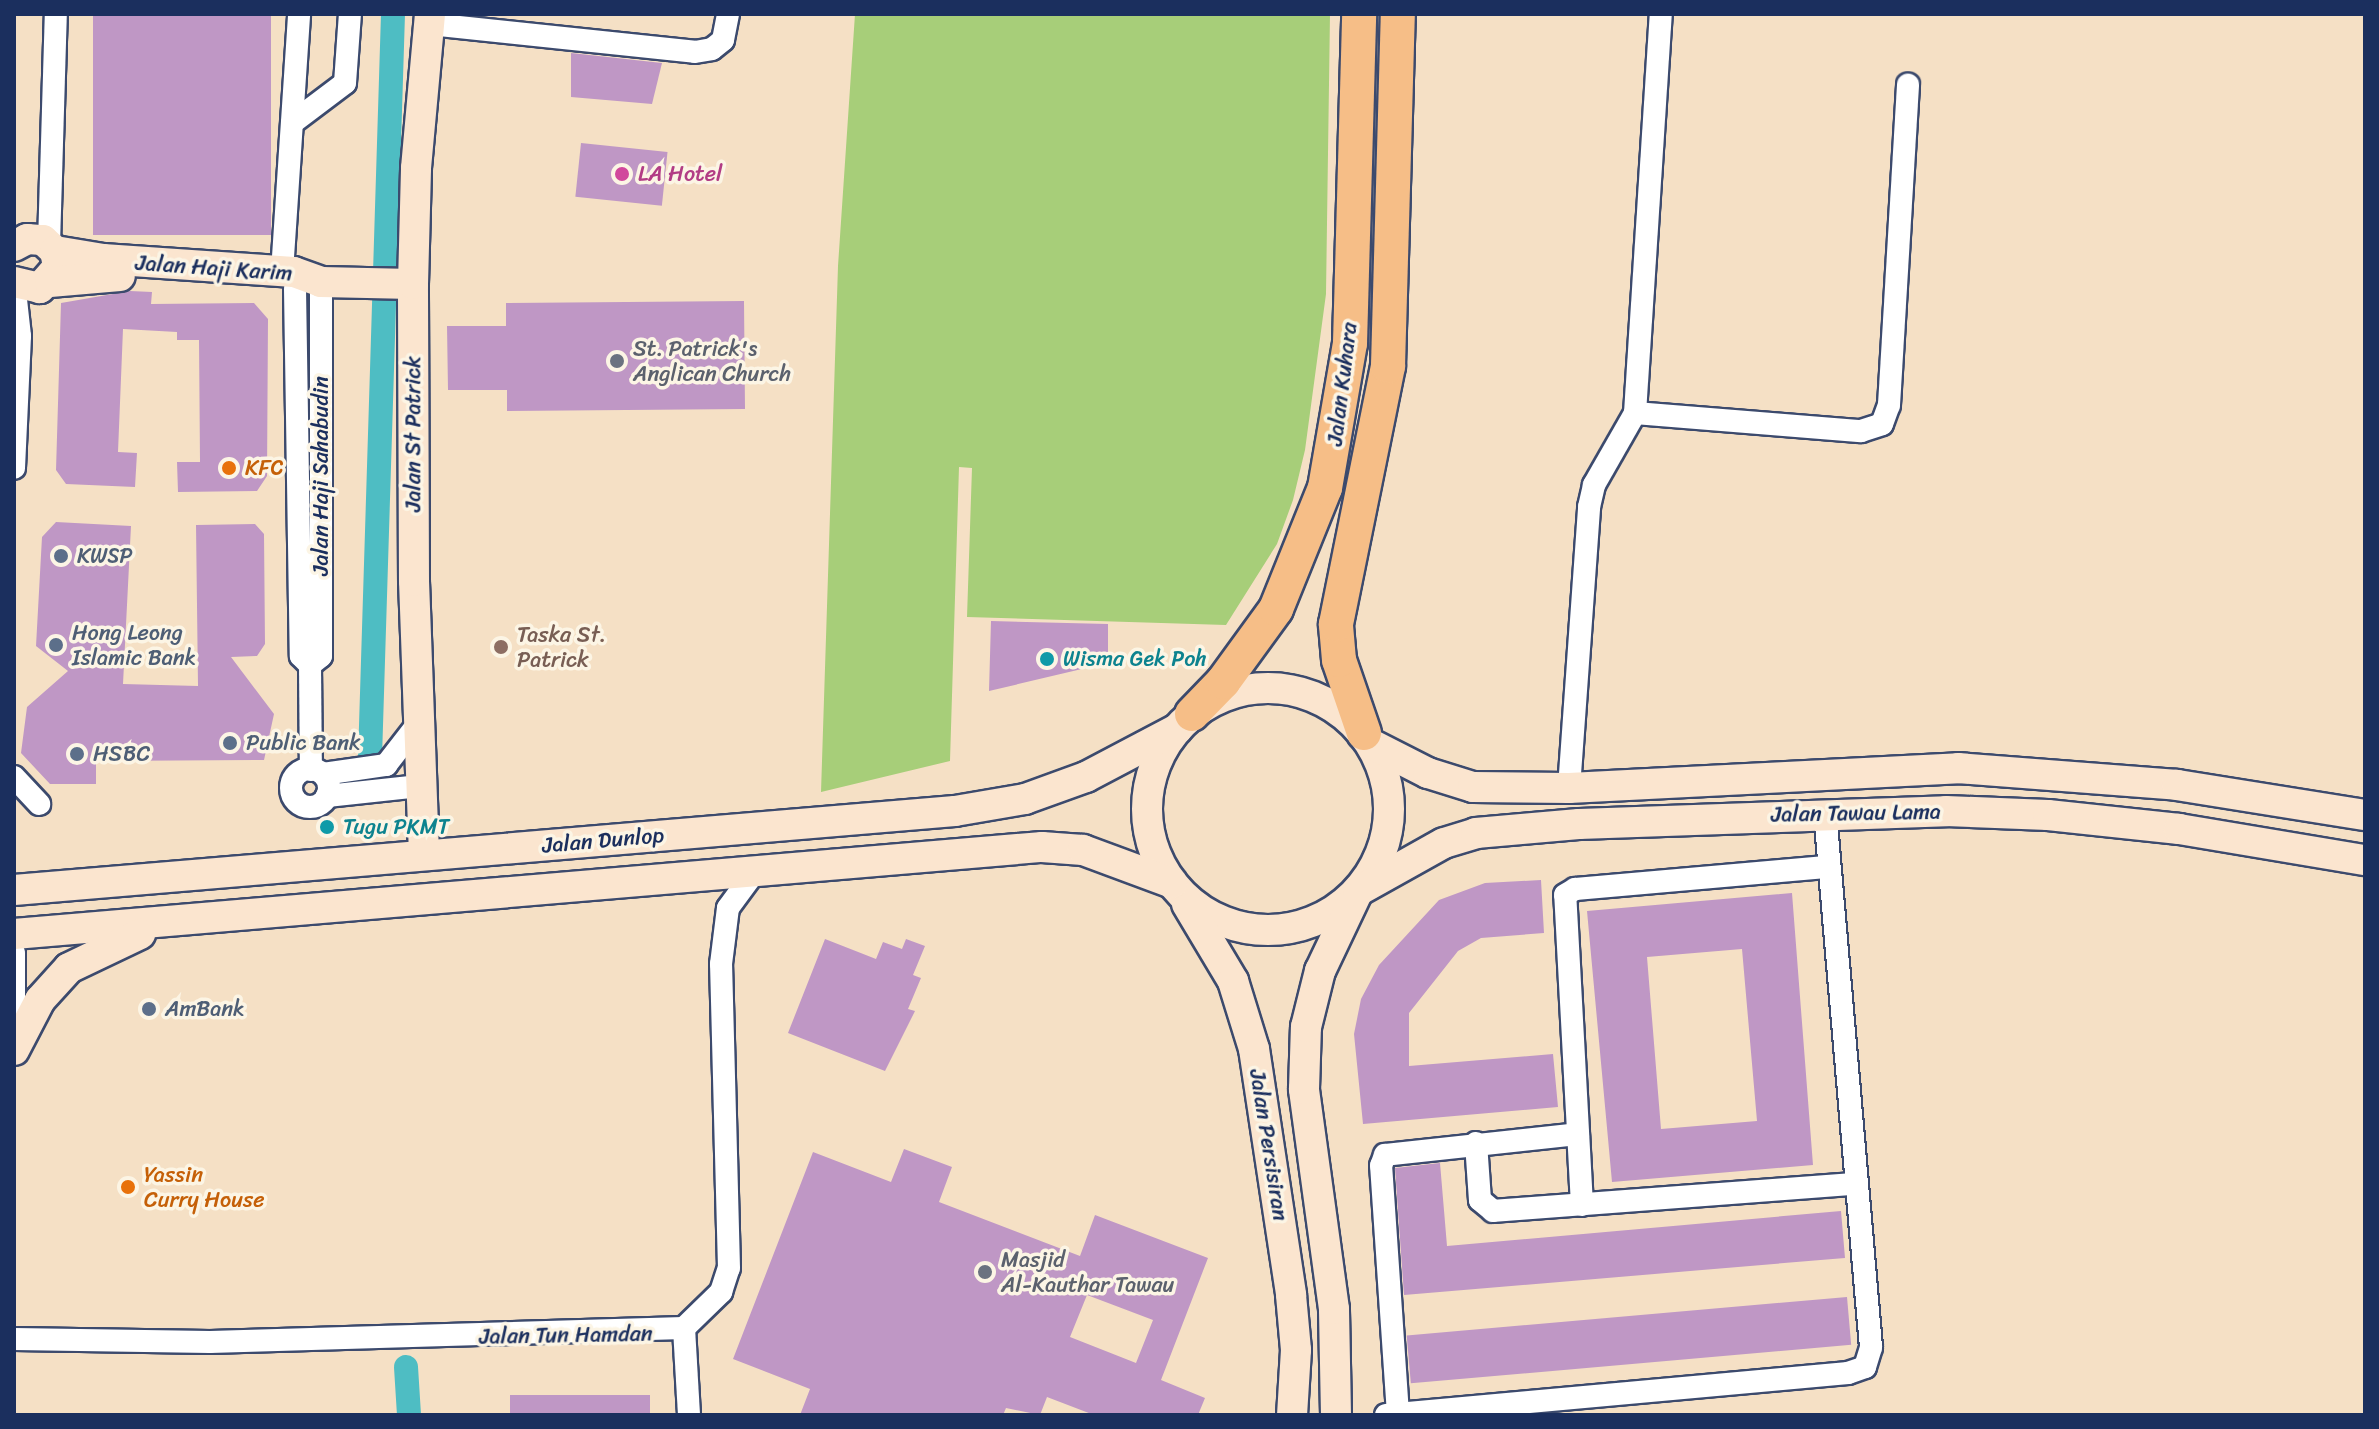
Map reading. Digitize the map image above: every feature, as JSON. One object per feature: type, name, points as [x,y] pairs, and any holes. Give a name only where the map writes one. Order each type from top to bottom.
[{"type":"main road","name":"Jalan Kuhara","points":[[1184,722],[1223,682],[1276,609],[1325,488],[1350,343],[1359,14]]},
{"type":"main road","name":"Jalan Kuhara","points":[[1368,739],[1339,660],[1336,624],[1388,366],[1398,14]]},
{"type":"main road","name":"Jalan St Patrick","points":[[424,854],[390,284],[416,168],[430,19]]},
{"type":"main road","points":[[29,284],[58,267],[36,245]]},
{"type":"main road","name":"Jalan Haji Karim","points":[[36,245],[94,259],[298,290]]},
{"type":"main road","name":"Jalan Haji Karim","points":[[29,284],[120,276],[298,290],[390,284]]},
{"type":"main road","points":[[1263,688],[1300,692],[1335,707],[1368,739],[1387,781],[1390,820],[1380,858],[1358,891],[1326,916],[1289,929],[1248,929],[1211,916],[1175,887],[1155,854],[1147,810],[1158,756],[1184,722],[1225,696],[1263,688]]},
{"type":"main road","name":"Jalan Dunlop","points":[[14,890],[955,811],[1025,799],[1086,777],[1184,722]]},
{"type":"main road","name":"Jalan Tawau Lama","points":[[1368,739],[1428,773],[1473,787],[1569,788],[1958,768],[2075,773],[2365,815]]},
{"type":"main road","name":"Jalan Tawau Lama","points":[[1358,891],[1444,843],[1476,833],[1825,813],[2048,815],[2179,829],[2365,860]]},
{"type":"main road","name":"Jalan Dunlop","points":[[14,934],[534,888],[753,874],[1042,847],[1083,850],[1175,887]]},
{"type":"main road","points":[[424,854],[468,880],[534,888]]},
{"type":"main road","name":"Jalan Persisiran","points":[[1175,887],[1233,981],[1254,1049],[1291,1295],[1296,1350],[1292,1415]]},
{"type":"main road","name":"Jalan Persisiran","points":[[1336,1415],[1334,1309],[1303,1060],[1320,971],[1358,891]]},
{"type":"main road","points":[[14,1050],[40,1000],[69,968],[108,945],[180,920]]},
{"type":"street","points":[[36,245],[49,181],[56,14]]},
{"type":"street","points":[[299,14],[292,123],[298,290],[321,318]]},
{"type":"street","points":[[292,123],[345,83],[350,14]]},
{"type":"street","points":[[430,19],[695,52],[712,49],[723,40],[728,14]]},
{"type":"street","points":[[1569,788],[1589,507],[1594,485],[1635,413],[1661,14]]},
{"type":"street","points":[[1635,413],[1861,431],[1882,424],[1889,405],[1908,85]]},
{"type":"street","points":[[14,468],[20,336],[29,284]]},
{"type":"street","name":"Jalan Haji Sahabudin","points":[[298,290],[321,318],[321,656],[310,665]]},
{"type":"street","name":"Jalan Haji Sahabudin","points":[[298,290],[301,656],[310,665],[321,780]]},
{"type":"street","points":[[321,780],[386,765],[417,725]]},
{"type":"street","points":[[14,777],[39,804]]},
{"type":"street","points":[[321,780],[419,786]]},
{"type":"street","points":[[1386,1415],[1857,1372],[1865,1367],[1871,1347],[1825,813]]},
{"type":"street","points":[[1582,1205],[1565,895],[1575,889],[1829,867]]},
{"type":"street","name":"Jalan Tun Hamdan","points":[[14,1339],[210,1342],[684,1328],[721,1292],[729,1268],[721,964],[728,908],[753,874]]},
{"type":"street","points":[[14,953],[14,1012]]},
{"type":"street","points":[[1398,1414],[1382,1160],[1394,1151],[1578,1134]]},
{"type":"street","points":[[1476,1143],[1484,1208],[1582,1205],[1856,1184]]},
{"type":"street","points":[[684,1328],[689,1415]]},
{"type":"green space","points":[[855,14],[1330,14],[1326,294],[1305,450],[1293,500],[1277,544],[1226,625],[967,617],[972,468],[959,467],[950,761],[821,792],[838,266]]},
{"type":"building","points":[[93,14],[271,14],[271,235],[93,235]]},
{"type":"building","points":[[571,53],[662,63],[652,104],[571,97]]},
{"type":"building","name":"LA Hotel","points":[[581,143],[668,152],[662,206],[575,197]]},
{"type":"building","points":[[130,291],[152,292],[151,304],[254,303],[268,319],[267,476],[257,491],[178,492],[177,462],[200,462],[199,340],[177,340],[177,332],[123,329],[118,452],[137,453],[135,487],[66,484],[56,470],[61,303]]},
{"type":"building","points":[[744,301],[745,409],[507,411],[507,390],[448,390],[447,326],[506,326],[506,303]]},
{"type":"building","points":[[56,522],[131,526],[123,684],[198,686],[196,525],[255,524],[264,534],[265,644],[257,656],[231,657],[274,714],[264,760],[96,761],[96,784],[50,784],[21,753],[27,707],[68,671],[36,646],[42,537]]},
{"type":"building","name":"Wisma Gek Poh","points":[[991,621],[1108,624],[1108,654],[1103,653],[1103,664],[989,691]]},
{"type":"building","points":[[1541,880],[1544,933],[1481,938],[1458,951],[1409,1013],[1409,1066],[1553,1054],[1558,1107],[1363,1124],[1354,1034],[1361,999],[1379,965],[1439,900],[1485,883]]},
{"type":"building","points":[[1792,893],[1813,1165],[1612,1182],[1587,911]],"holes":[[[1742,949],[1757,1121],[1661,1129],[1647,957]]]},
{"type":"building","points":[[825,939],[876,959],[883,942],[902,949],[906,939],[925,946],[913,975],[921,978],[908,1009],[915,1011],[885,1071],[788,1033]]},
{"type":"building","name":"Masjid Al-Kauthar Tawau","points":[[904,1149],[952,1167],[939,1202],[1080,1256],[1095,1215],[1208,1258],[1161,1380],[1205,1398],[1198,1415],[1094,1415],[1047,1397],[1040,1415],[1006,1408],[1003,1415],[800,1415],[810,1389],[733,1359],[813,1152],[891,1182]],"holes":[[[1087,1295],[1153,1320],[1136,1363],[1070,1337]]]},
{"type":"building","points":[[1440,1163],[1447,1246],[1841,1211],[1845,1258],[1404,1295],[1395,1168]]},
{"type":"building","points":[[1847,1297],[1851,1345],[1411,1383],[1407,1336]]},
{"type":"building","points":[[510,1395],[650,1395],[650,1415],[510,1415]]},
{"type":"waterway","points":[[370,758],[393,14]]},
{"type":"waterway","points":[[406,1367],[409,1415]]},
{"type":"place","name":"LA Hotel","points":[[622,174]]},
{"type":"place","name":"St. Patrick's Anglican Church","points":[[617,361]]},
{"type":"place","name":"KFC","points":[[229,468]]},
{"type":"place","name":"KWSP","points":[[61,556]]},
{"type":"place","name":"Hong Leong Islamic Bank","points":[[56,645]]},
{"type":"place","name":"Taska St. Patrick","points":[[501,647]]},
{"type":"place","name":"Wisma Gek Poh","points":[[1047,659]]},
{"type":"place","name":"Public Bank","points":[[230,743]]},
{"type":"place","name":"HSBC","points":[[77,754]]},
{"type":"place","name":"Tugu PKMT","points":[[327,827]]},
{"type":"place","name":"AmBank","points":[[149,1009]]},
{"type":"place","name":"Yassin Curry House","points":[[128,1187]]},
{"type":"place","name":"Masjid Al-Kauthar Tawau","points":[[985,1272]]}]
